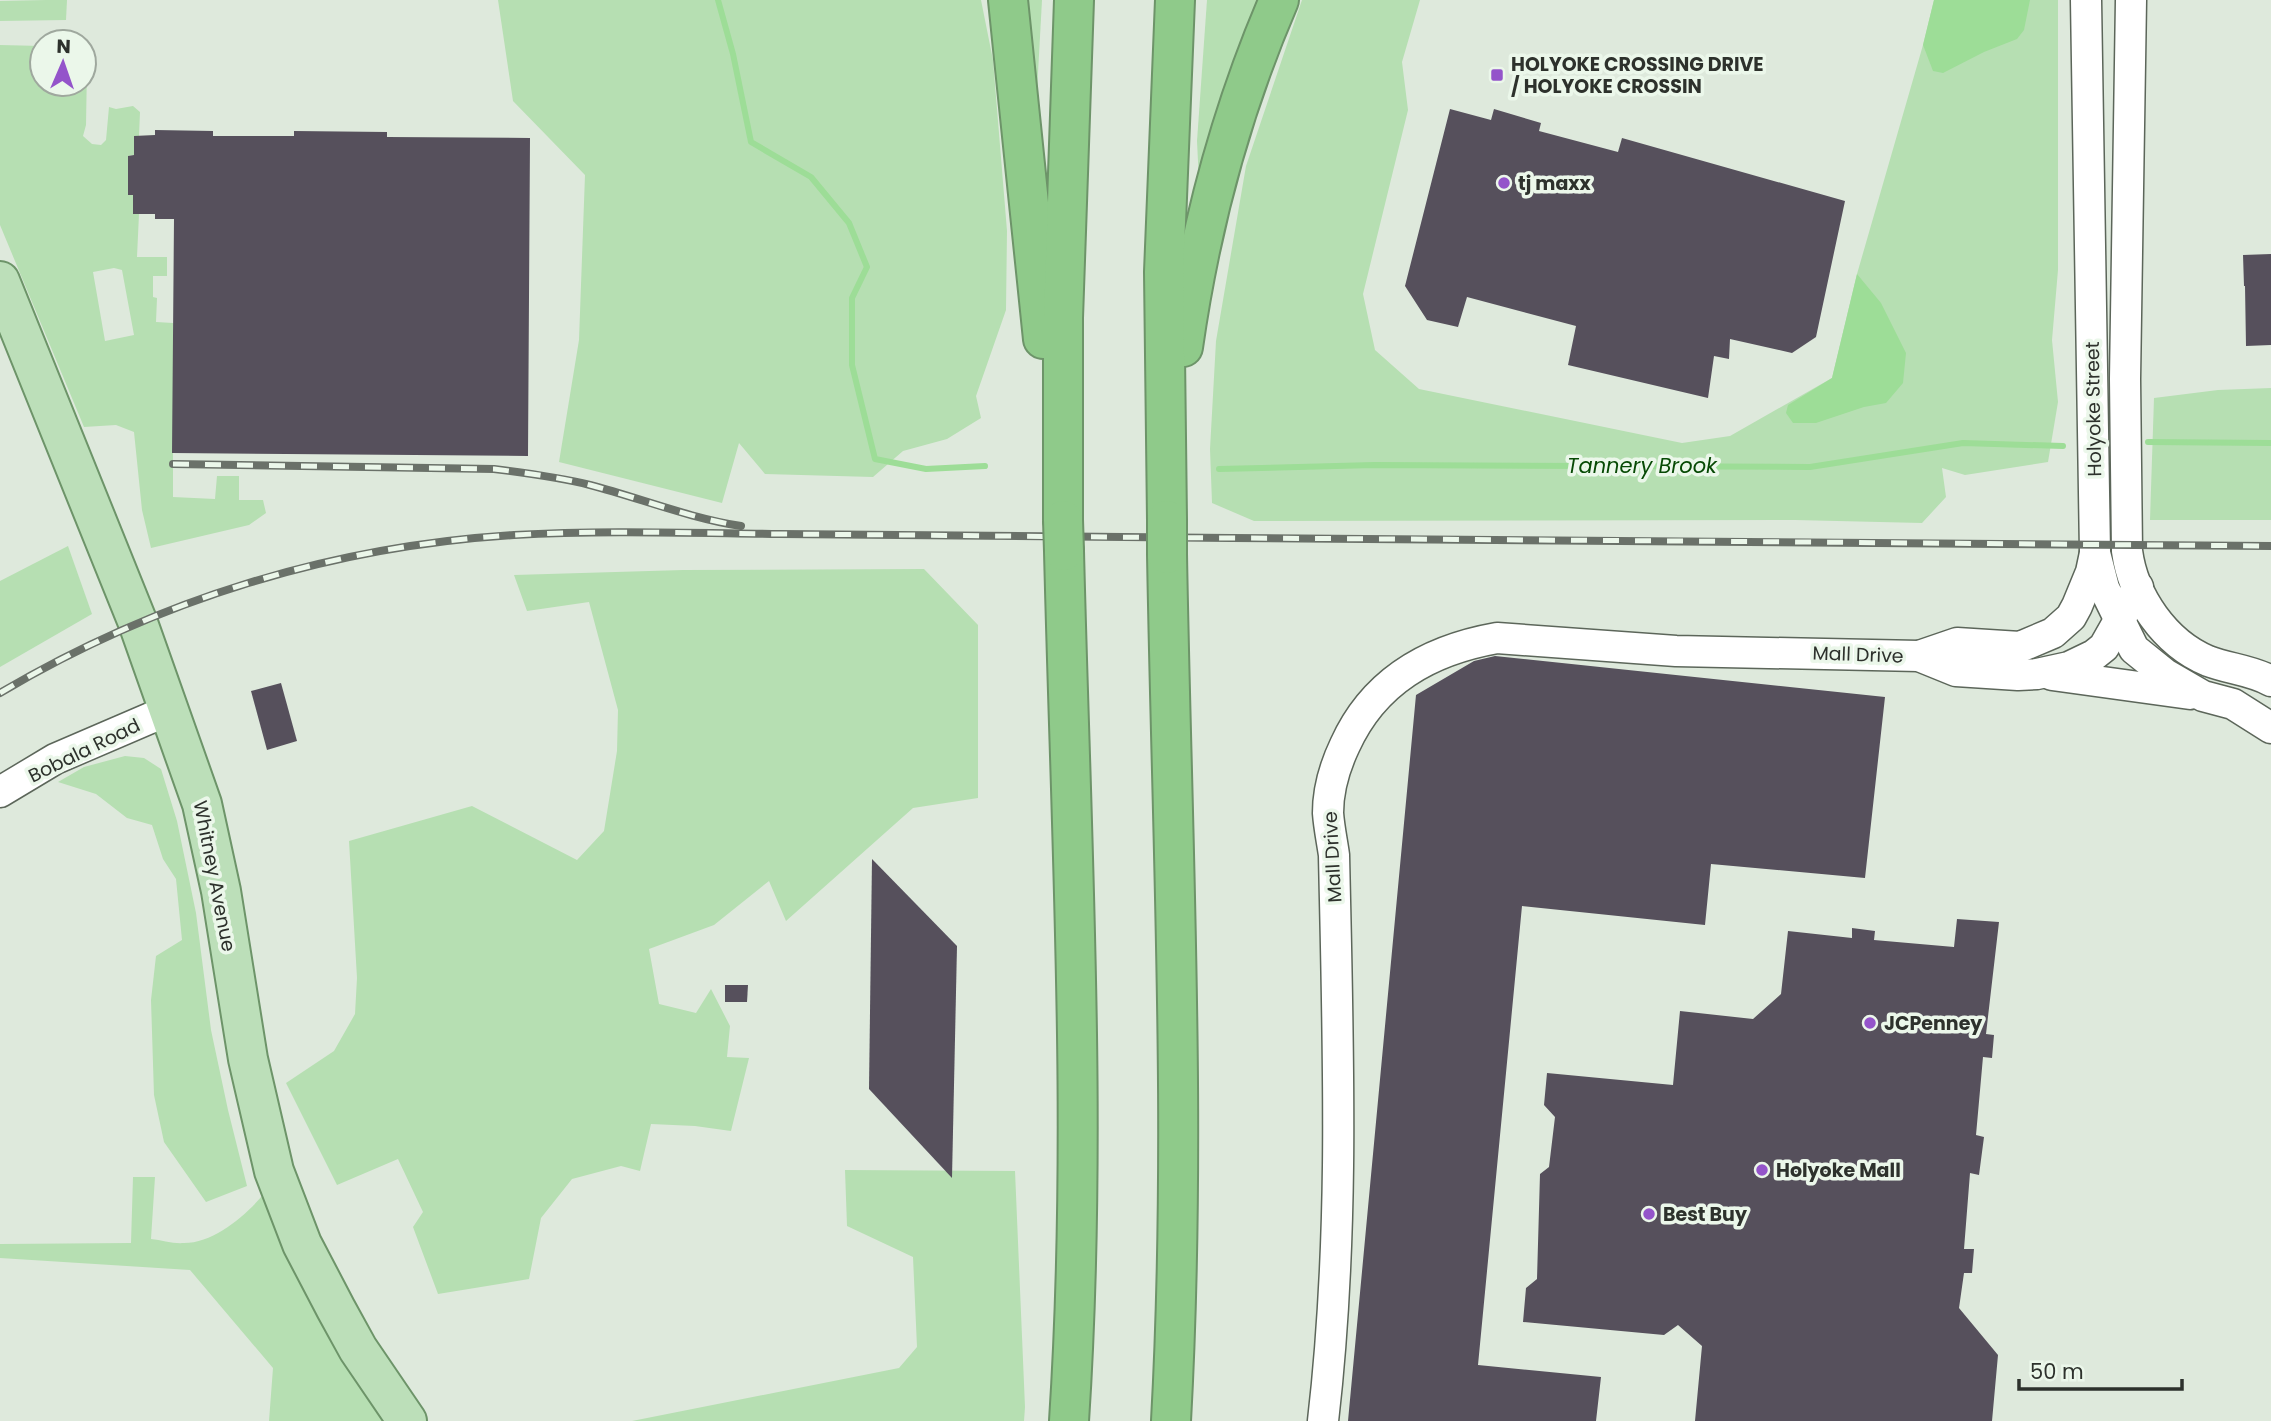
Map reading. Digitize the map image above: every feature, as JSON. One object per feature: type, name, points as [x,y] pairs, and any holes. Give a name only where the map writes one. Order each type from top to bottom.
[{"type":"highway","points":[[1008,0],[1063,525]]},
{"type":"highway","points":[[1069,1421],[1077,1258],[1079,1133],[1063,525],[1063,318],[1074,0]]},
{"type":"highway","points":[[1171,1421],[1178,1265],[1179,1100],[1164,272],[1175,0]]},
{"type":"highway","points":[[1166,478],[1184,342],[1203,237],[1237,110],[1279,0]]},
{"type":"main road","name":"Whitney Avenue","points":[[2,289],[138,623],[202,804],[221,891],[248,1059],[274,1171],[302,1244],[336,1309],[358,1349],[407,1421]]},
{"type":"street","name":"Holyoke Street","points":[[2086,0],[2095,553],[2098,573],[2134,649],[2143,658],[2203,696],[2232,704],[2271,728]]},
{"type":"street","name":"Holyoke Street","points":[[2131,0],[2125,471],[2130,572],[2159,624],[2176,642],[2210,662],[2263,676],[2271,681]]},
{"type":"street","name":"Mall Drive","points":[[1323,1421],[1338,1242],[1339,1162],[1334,855],[1328,812],[1334,772],[1351,732],[1376,695],[1424,661],[1473,642],[1497,638],[1676,651],[1919,656],[1957,643],[2020,647],[2053,633],[2071,617],[2091,572],[2095,553]]},
{"type":"street","name":"Mall Drive","points":[[1919,656],[1956,671],[2038,674],[2069,667],[2104,647],[2138,587]]},
{"type":"street","points":[[2020,647],[2054,647],[2086,631],[2119,620],[2159,624]]},
{"type":"street","points":[[2038,674],[2114,682],[2203,696]]},
{"type":"street","name":"Bobala Road","points":[[0,792],[55,760],[169,710]]},
{"type":"shaded area","points":[[67,0],[66,20],[0,21],[0,1]]},
{"type":"shaded area","points":[[498,0],[981,0],[993,60],[1007,231],[1006,310],[976,396],[981,418],[947,439],[903,451],[873,477],[765,474],[739,443],[722,503],[559,462],[579,340],[585,175],[513,101]]},
{"type":"shaded area","points":[[1017,0],[1042,0],[1035,128]]},
{"type":"shaded area","points":[[1207,0],[1266,0],[1199,182],[1197,141]]},
{"type":"shaded area","points":[[1302,0],[1420,0],[1402,62],[1408,110],[1363,294],[1375,350],[1419,389],[1682,443],[1730,436],[1832,378],[1857,274],[1934,0],[2058,0],[2058,270],[2052,340],[2058,402],[2048,462],[1965,475],[1942,468],[1946,497],[1922,523],[1795,520],[1254,521],[1212,503],[1210,449],[1216,341],[1246,166]]},
{"type":"shaded area","points":[[1934,0],[2030,0],[2024,30],[2017,39],[1943,73],[1933,71],[1923,45]]},
{"type":"shaded area","points":[[0,45],[28,46],[28,98],[86,98],[83,136],[92,144],[101,145],[106,140],[109,107],[116,109],[133,106],[140,112],[139,136],[134,136],[134,155],[128,156],[128,195],[133,195],[133,213],[139,214],[137,257],[167,257],[167,276],[153,276],[153,297],[157,298],[156,322],[173,323],[173,497],[215,499],[217,476],[239,476],[239,500],[263,500],[266,513],[249,525],[151,548],[142,510],[134,432],[116,425],[84,427],[0,225]],"holes":[[[114,268],[122,270],[134,335],[105,341],[93,272]]]},
{"type":"shaded area","points":[[1857,274],[1881,303],[1906,353],[1903,383],[1886,403],[1864,407],[1816,423],[1793,423],[1786,413],[1788,405],[1832,378]]},
{"type":"shaded area","points":[[2271,388],[2271,520],[2150,520],[2154,398],[2218,390]]},
{"type":"shaded area","points":[[68,546],[92,614],[0,667],[0,581]]},
{"type":"shaded area","points":[[924,569],[978,625],[978,798],[913,808],[786,921],[769,881],[714,925],[649,949],[659,1004],[696,1013],[711,989],[730,1026],[727,1057],[749,1058],[731,1131],[651,1124],[640,1171],[621,1166],[572,1179],[541,1218],[529,1279],[438,1294],[413,1227],[423,1212],[398,1159],[337,1185],[286,1083],[334,1051],[355,1014],[357,978],[349,841],[472,806],[577,860],[604,831],[617,751],[618,710],[589,602],[527,611],[514,575],[683,570]]},
{"type":"shaded area","points":[[125,756],[144,758],[161,769],[177,821],[196,913],[211,1030],[247,1186],[206,1202],[164,1142],[154,1095],[151,1000],[156,956],[182,940],[176,879],[163,859],[152,825],[127,818],[96,794],[58,782],[84,767]]},
{"type":"shaded area","points":[[845,1170],[1015,1171],[1024,1421],[632,1421],[899,1368],[917,1347],[913,1257],[847,1226]]},
{"type":"shaded area","points":[[133,1177],[155,1177],[151,1239],[180,1243],[206,1239],[237,1220],[262,1196],[300,1283],[342,1360],[383,1421],[269,1421],[273,1368],[190,1270],[0,1258],[0,1244],[131,1243]]},
{"type":"building","points":[[1450,109],[1491,120],[1494,109],[1541,123],[1539,131],[1618,152],[1622,138],[1845,201],[1816,337],[1792,353],[1730,339],[1729,359],[1714,356],[1708,398],[1568,365],[1576,326],[1467,297],[1458,327],[1427,320],[1405,286]]},
{"type":"building","points":[[155,130],[213,131],[213,136],[294,136],[294,131],[387,132],[387,137],[530,138],[528,456],[172,453],[174,219],[155,219],[155,214],[133,214],[133,195],[128,195],[128,156],[134,155],[134,136],[155,135]]},
{"type":"building","points":[[2271,254],[2271,345],[2246,346],[2243,255]]},
{"type":"building","points":[[1495,656],[1885,697],[1865,878],[1711,864],[1705,925],[1522,906],[1478,1365],[1601,1377],[1596,1421],[1348,1421],[1416,695],[1474,661]]},
{"type":"building","points":[[281,683],[297,741],[267,750],[251,691]]},
{"type":"building","points":[[872,859],[957,946],[952,1178],[869,1089]]},
{"type":"building","name":"Holyoke Mall","points":[[1957,919],[1999,922],[1986,1034],[1994,1035],[1992,1058],[1983,1057],[1976,1135],[1984,1137],[1979,1175],[1970,1173],[1964,1249],[1974,1249],[1972,1273],[1964,1273],[1959,1308],[1998,1355],[1992,1421],[1695,1421],[1702,1346],[1678,1325],[1664,1335],[1523,1322],[1526,1288],[1537,1279],[1540,1174],[1549,1167],[1555,1117],[1544,1105],[1547,1073],[1673,1085],[1680,1011],[1753,1019],[1781,994],[1788,931],[1852,938],[1852,928],[1875,931],[1874,940],[1954,947]]},
{"type":"building","points":[[725,985],[748,985],[747,1002],[725,1002]]},
{"type":"waterway","name":"Tannery Brook","points":[[718,0],[733,54],[751,142],[811,177],[849,223],[867,267],[852,298],[852,365],[875,459],[926,469],[985,466]]},
{"type":"waterway","name":"Tannery Brook","points":[[2148,442],[2271,443]]},
{"type":"waterway","name":"Tannery Brook","points":[[1219,469],[1374,465],[1810,467],[1963,443],[2063,446]]},
{"type":"railway","points":[[173,464],[494,469],[578,482],[702,518],[741,526]]},
{"type":"railway","points":[[0,693],[121,631],[248,583],[379,551],[514,535],[647,532],[2271,546]]},
{"type":"place","name":"HOLYOKE CROSSING DRIVE / HOLYOKE CROSSIN","points":[[1497,75]]},
{"type":"place","name":"tj maxx","points":[[1504,183]]},
{"type":"place","name":"JCPenney","points":[[1870,1023]]},
{"type":"place","name":"Holyoke Mall","points":[[1762,1170]]},
{"type":"place","name":"Best Buy","points":[[1649,1214]]}]
